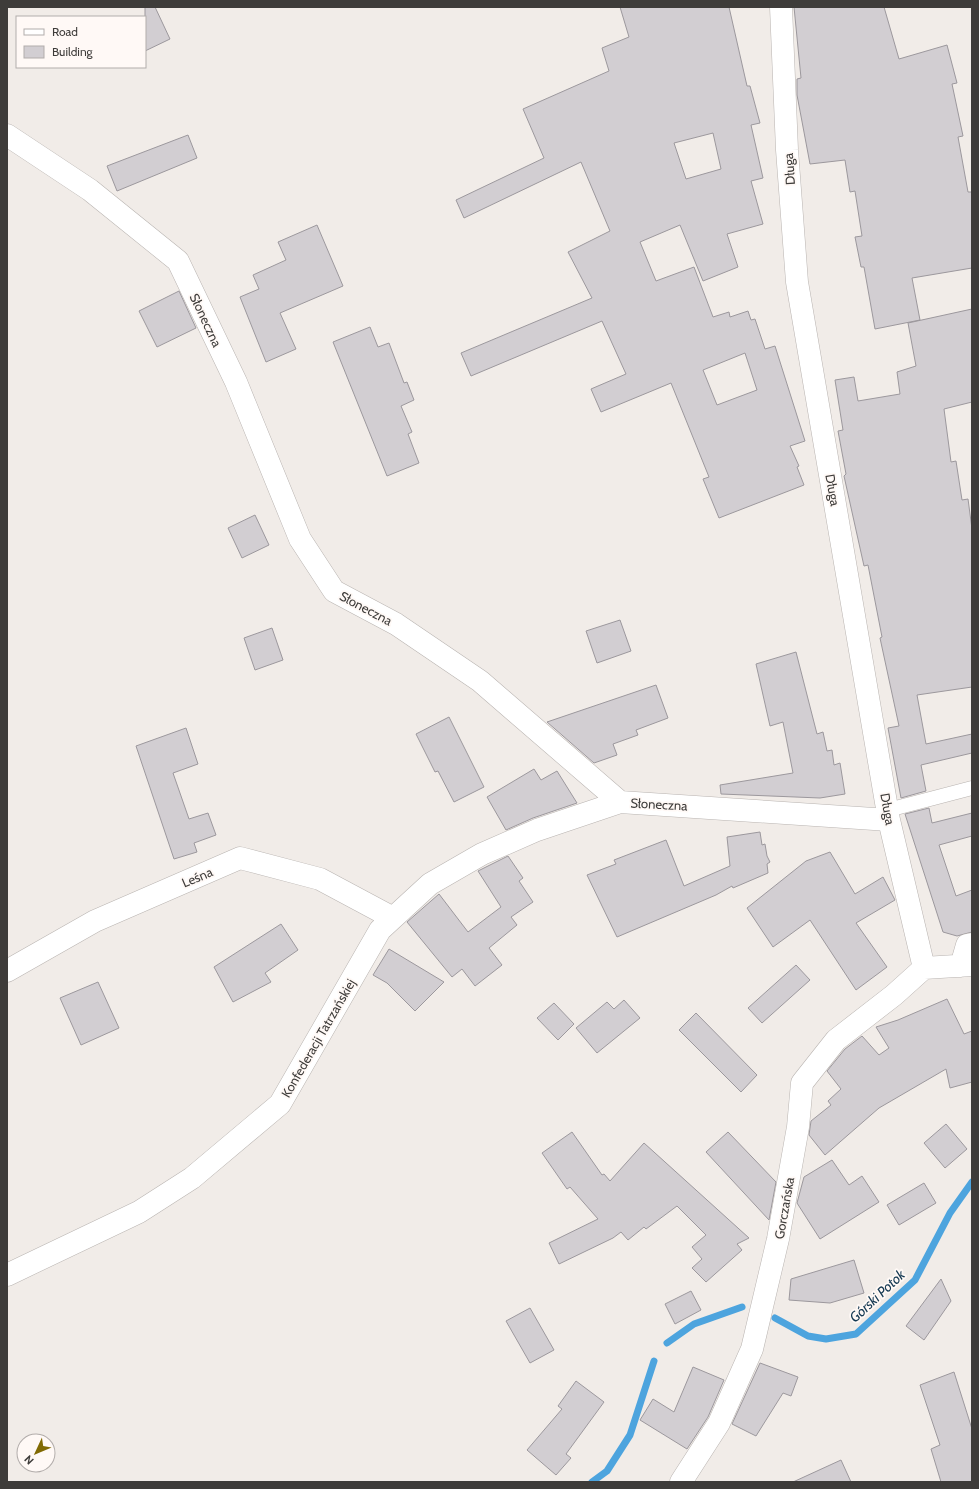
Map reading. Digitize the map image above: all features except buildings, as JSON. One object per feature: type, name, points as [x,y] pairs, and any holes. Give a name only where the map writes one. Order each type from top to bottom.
[{"type":"street","name":"Długa","points":[[781,7],[787,150],[797,282],[888,815],[924,968]]},
{"type":"street","name":"Słoneczna","points":[[7,135],[90,190],[178,260],[236,382],[300,539],[334,591],[396,624],[480,681],[620,802],[888,815]]},
{"type":"street","name":"Konfederacji Tatrzańskiej","points":[[7,1274],[139,1212],[192,1178],[280,1104],[380,930],[430,884],[482,854],[538,830],[620,802]]},
{"type":"street","name":"Leśna","points":[[7,971],[95,921],[240,858],[320,879],[393,918]]},
{"type":"street","points":[[924,968],[966,965],[966,945],[972,944]]},
{"type":"street","name":"Gorczańska","points":[[681,1482],[719,1423],[752,1349],[778,1239],[798,1126],[802,1083],[836,1040],[894,996],[924,968]]},
{"type":"lane","points":[[888,815],[972,788]]},
{"type":"waterway","name":"Górski Potok","points":[[775,1318],[808,1336],[826,1339],[856,1334],[915,1280],[950,1213],[972,1182]]},
{"type":"waterway","name":"Górski Potok","points":[[667,1343],[694,1324],[742,1307]]},
{"type":"waterway","name":"Górski Potok","points":[[592,1482],[607,1471],[630,1435],[654,1361]]}]
